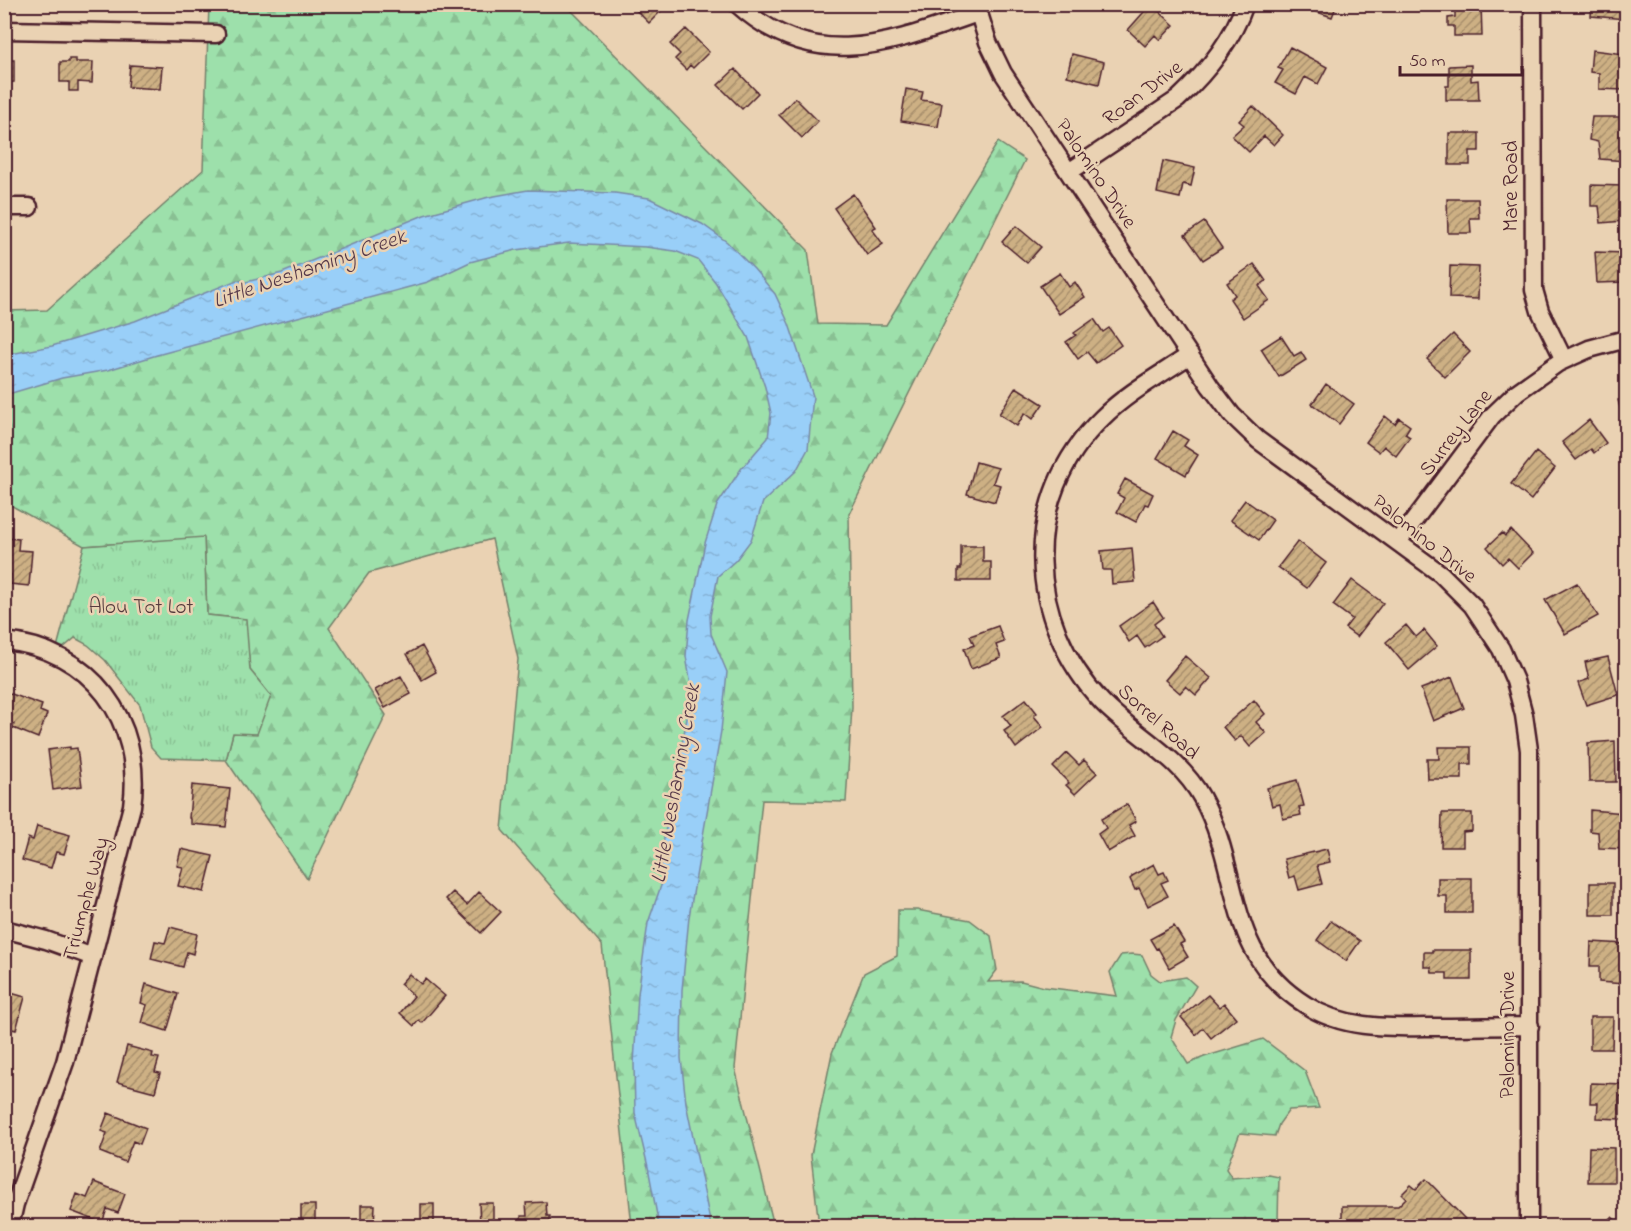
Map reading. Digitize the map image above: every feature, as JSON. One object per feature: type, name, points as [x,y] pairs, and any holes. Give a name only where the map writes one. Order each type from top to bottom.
[{"type":"street","points":[[737,4],[755,20],[783,35],[813,45],[835,48],[877,45],[977,9]]},
{"type":"street","name":"Roan Drive","points":[[1069,172],[1178,99],[1190,88],[1221,51],[1245,4]]},
{"type":"street","name":"Mare Road","points":[[1533,4],[1534,290],[1540,311],[1564,360]]},
{"type":"street","name":"Palomino Drive","points":[[977,9],[988,42],[1003,74],[1232,415],[1258,440],[1442,574],[1472,605],[1501,649],[1515,681],[1529,750],[1529,1227]]},
{"type":"street","points":[[4,30],[216,34]]},
{"type":"street","points":[[4,207],[29,207]]},
{"type":"street","name":"Surrey Lane","points":[[1398,542],[1492,416],[1530,381],[1564,360],[1589,349],[1626,339]]},
{"type":"street","name":"Sorrel Road","points":[[1190,355],[1122,400],[1101,419],[1071,456],[1059,477],[1050,500],[1045,523],[1043,574],[1052,619],[1067,655],[1084,681],[1104,704],[1167,755],[1198,791],[1210,812],[1218,834],[1248,941],[1263,968],[1290,995],[1328,1016],[1369,1026],[1530,1026]]},
{"type":"street","name":"Triumphe Way","points":[[4,641],[46,650],[82,671],[110,700],[127,733],[135,771],[132,806],[65,1062],[9,1219]]},
{"type":"street","points":[[4,929],[46,940],[93,957]]},
{"type":"green space","points":[[209,5],[566,5],[808,250],[818,324],[886,325],[998,142],[1025,160],[849,514],[852,707],[846,802],[762,800],[735,1068],[774,1226],[632,1226],[602,945],[502,830],[518,659],[492,539],[369,573],[329,628],[386,715],[307,879],[226,760],[233,733],[271,696],[250,670],[245,619],[207,615],[204,538],[84,546],[5,502],[4,311],[47,310],[203,170]]},
{"type":"green space","name":"Alou Tot Lot","points":[[204,537],[207,615],[246,619],[250,670],[271,696],[257,734],[233,733],[226,760],[161,758],[151,747],[140,705],[105,660],[88,645],[75,638],[55,655],[84,546]]},
{"type":"green space","points":[[898,910],[917,910],[970,920],[991,936],[997,970],[988,982],[1021,981],[1044,987],[1117,996],[1110,972],[1121,955],[1142,955],[1151,974],[1160,981],[1186,977],[1196,986],[1176,1020],[1171,1037],[1188,1064],[1263,1039],[1305,1071],[1319,1108],[1289,1110],[1279,1124],[1275,1136],[1240,1133],[1226,1169],[1232,1178],[1269,1175],[1279,1177],[1276,1226],[1241,1223],[1215,1226],[819,1226],[811,1155],[832,1053],[864,973],[897,956]]},
{"type":"water","name":"Little Neshaminy Creek","points":[[528,190],[615,193],[649,198],[702,224],[727,242],[775,294],[789,324],[813,396],[808,449],[796,471],[763,502],[751,540],[736,560],[718,576],[710,616],[711,634],[727,672],[721,731],[689,917],[682,990],[681,1058],[686,1103],[711,1226],[659,1226],[635,1113],[634,1064],[638,994],[648,923],[664,877],[660,859],[692,692],[686,656],[689,620],[705,543],[717,505],[741,469],[768,438],[771,413],[748,337],[716,283],[698,260],[675,251],[646,247],[569,243],[516,250],[470,262],[428,282],[108,370],[62,378],[5,395],[5,355],[52,346],[135,321],[237,280],[246,282],[282,273],[424,215],[489,197]]},
{"type":"building","points":[[630,4],[662,4],[665,7],[649,23]]},
{"type":"building","points":[[1151,4],[1174,25],[1160,40],[1155,35],[1145,46],[1128,30]]},
{"type":"building","points":[[1312,4],[1337,4],[1332,17],[1311,10]]},
{"type":"building","points":[[1455,4],[1481,4],[1482,36],[1454,36],[1454,26],[1448,26],[1448,18],[1455,17]]},
{"type":"building","points":[[1592,4],[1625,4],[1626,19],[1591,16]]},
{"type":"building","points":[[686,29],[709,52],[693,68],[690,65],[686,70],[675,59],[680,54],[670,44]]},
{"type":"building","points":[[1290,47],[1327,67],[1318,84],[1305,77],[1296,94],[1275,83],[1283,70],[1278,68]]},
{"type":"building","points":[[1592,50],[1624,54],[1624,90],[1599,89],[1599,73],[1590,72]]},
{"type":"building","points":[[1072,54],[1104,62],[1099,84],[1067,76]]},
{"type":"building","points":[[69,59],[76,59],[76,62],[93,62],[92,83],[78,82],[78,91],[69,91],[69,82],[60,82],[60,62],[69,62]]},
{"type":"building","points":[[4,60],[14,60],[14,82],[4,83]]},
{"type":"building","points":[[130,65],[162,67],[160,89],[128,87]]},
{"type":"building","points":[[1471,65],[1471,81],[1478,80],[1479,100],[1446,100],[1449,66]]},
{"type":"building","points":[[735,69],[758,93],[742,109],[718,85]]},
{"type":"building","points":[[906,89],[923,92],[921,100],[942,103],[938,127],[901,121]]},
{"type":"building","points":[[795,98],[818,121],[802,138],[779,115]]},
{"type":"building","points":[[1253,106],[1283,135],[1274,145],[1264,136],[1249,152],[1232,136],[1244,125],[1239,121]]},
{"type":"building","points":[[1592,117],[1624,117],[1626,161],[1600,159],[1598,142],[1589,140]]},
{"type":"building","points":[[1449,133],[1479,133],[1479,151],[1470,151],[1470,165],[1449,165]]},
{"type":"building","points":[[1163,161],[1195,168],[1191,186],[1183,184],[1180,198],[1157,193]]},
{"type":"building","points":[[1591,185],[1623,186],[1624,221],[1601,223],[1599,206],[1591,206]]},
{"type":"building","points":[[853,194],[876,227],[872,229],[883,244],[867,255],[834,208]]},
{"type":"building","points":[[1447,199],[1478,199],[1479,218],[1470,218],[1471,233],[1448,233]]},
{"type":"building","points":[[1204,222],[1222,248],[1203,260],[1185,235]]},
{"type":"building","points":[[1016,226],[1041,247],[1027,263],[1002,242]]},
{"type":"building","points":[[1595,252],[1626,253],[1626,282],[1597,283]]},
{"type":"building","points":[[1254,264],[1266,281],[1259,286],[1269,300],[1243,318],[1230,299],[1235,295],[1227,283]]},
{"type":"building","points":[[1450,266],[1479,267],[1478,299],[1449,298]]},
{"type":"building","points":[[1060,273],[1069,287],[1075,282],[1085,297],[1059,314],[1040,286]]},
{"type":"building","points":[[1094,319],[1103,332],[1109,328],[1121,345],[1096,363],[1087,352],[1078,359],[1066,342],[1076,335],[1074,333]]},
{"type":"building","points":[[1453,334],[1470,352],[1445,377],[1427,359]]},
{"type":"building","points":[[1281,336],[1294,356],[1301,352],[1306,360],[1279,377],[1261,349]]},
{"type":"building","points":[[1326,384],[1354,404],[1339,424],[1312,404]]},
{"type":"building","points":[[1016,387],[1043,404],[1033,419],[1025,413],[1017,426],[999,414]]},
{"type":"building","points":[[1626,398],[1626,423],[1624,423],[1618,400]]},
{"type":"building","points":[[1385,416],[1395,424],[1399,418],[1410,426],[1405,434],[1410,437],[1396,456],[1384,446],[1379,452],[1366,442]]},
{"type":"building","points":[[1589,420],[1606,443],[1594,453],[1591,449],[1576,460],[1562,442]]},
{"type":"building","points":[[1173,431],[1188,440],[1184,446],[1198,455],[1186,475],[1157,458]]},
{"type":"building","points":[[1536,452],[1555,468],[1531,500],[1511,484]]},
{"type":"building","points":[[976,462],[998,468],[993,483],[1000,485],[995,502],[967,494]]},
{"type":"building","points":[[1125,479],[1153,494],[1136,522],[1117,512],[1124,498],[1117,494]]},
{"type":"building","points":[[1245,500],[1273,520],[1259,540],[1230,520]]},
{"type":"building","points":[[1511,530],[1533,553],[1518,568],[1508,558],[1502,564],[1487,547],[1502,533],[1505,536]]},
{"type":"building","points":[[4,538],[19,539],[18,550],[32,551],[29,586],[10,584],[11,575],[4,574]]},
{"type":"building","points":[[1298,541],[1326,563],[1307,588],[1278,567]]},
{"type":"building","points":[[961,546],[983,546],[983,562],[991,562],[991,581],[958,581],[958,569],[961,569]]},
{"type":"building","points":[[1132,548],[1135,582],[1112,584],[1111,570],[1103,570],[1101,551]]},
{"type":"building","points":[[1352,580],[1383,603],[1357,637],[1345,628],[1352,619],[1333,605]]},
{"type":"building","points":[[1577,583],[1598,616],[1565,634],[1545,600]]},
{"type":"building","points":[[1153,602],[1163,617],[1154,624],[1162,636],[1145,648],[1137,636],[1129,642],[1119,626]]},
{"type":"building","points":[[1406,625],[1416,637],[1424,630],[1437,646],[1409,670],[1386,642]]},
{"type":"building","points":[[998,626],[1004,642],[996,645],[1001,658],[971,669],[964,649],[974,645],[970,636]]},
{"type":"building","points":[[422,646],[436,672],[422,680],[407,654]]},
{"type":"building","points":[[1185,656],[1211,678],[1196,695],[1186,686],[1180,693],[1165,680]]},
{"type":"building","points":[[1608,657],[1618,695],[1586,705],[1578,683],[1589,679],[1585,662]]},
{"type":"building","points":[[401,676],[411,694],[385,708],[375,690]]},
{"type":"building","points":[[1452,677],[1464,708],[1433,721],[1421,689]]},
{"type":"building","points":[[6,692],[42,705],[40,711],[47,714],[38,738],[13,728],[14,724],[4,720]]},
{"type":"building","points":[[1026,699],[1037,713],[1034,716],[1043,727],[1016,748],[1004,731],[1011,726],[1003,716]]},
{"type":"building","points":[[1254,700],[1265,714],[1256,722],[1266,733],[1250,747],[1241,736],[1235,741],[1223,727]]},
{"type":"building","points":[[1615,741],[1616,782],[1589,782],[1588,743]]},
{"type":"building","points":[[70,747],[70,749],[77,748],[82,786],[53,790],[48,750]]},
{"type":"building","points":[[1438,747],[1471,747],[1471,764],[1462,764],[1462,779],[1428,779],[1427,759],[1439,759]]},
{"type":"building","points":[[1067,753],[1079,765],[1084,760],[1097,773],[1075,794],[1066,785],[1069,783],[1053,767]]},
{"type":"building","points":[[1297,780],[1304,806],[1299,807],[1301,815],[1283,819],[1280,804],[1272,806],[1267,788]]},
{"type":"building","points":[[192,785],[230,789],[226,827],[191,824],[189,818]]},
{"type":"building","points":[[1127,804],[1136,821],[1129,825],[1135,836],[1108,852],[1098,834],[1106,828],[1101,819]]},
{"type":"building","points":[[1590,810],[1625,813],[1626,849],[1599,848],[1598,832],[1590,831]]},
{"type":"building","points":[[1442,813],[1472,813],[1472,831],[1463,832],[1463,847],[1441,847]]},
{"type":"building","points":[[37,826],[70,835],[64,854],[56,852],[51,868],[22,860],[28,838],[33,840]]},
{"type":"building","points":[[181,849],[213,856],[204,892],[178,886],[183,867],[177,866]]},
{"type":"building","points":[[1327,849],[1330,862],[1317,865],[1322,884],[1299,890],[1295,876],[1289,878],[1284,859]]},
{"type":"building","points":[[1154,864],[1159,874],[1164,872],[1168,880],[1161,883],[1168,896],[1148,906],[1139,888],[1135,890],[1130,879]]},
{"type":"building","points":[[1438,878],[1472,878],[1472,913],[1447,913],[1447,896],[1438,896]]},
{"type":"building","points":[[1590,883],[1613,883],[1613,915],[1590,915]]},
{"type":"building","points":[[453,892],[467,905],[479,892],[501,912],[481,933],[446,899]]},
{"type":"building","points":[[1331,921],[1360,941],[1346,961],[1317,940]]},
{"type":"building","points":[[1174,926],[1184,942],[1180,944],[1188,957],[1169,968],[1150,939]]},
{"type":"building","points":[[170,927],[197,934],[193,954],[187,952],[183,967],[151,959],[155,941],[165,943]]},
{"type":"building","points":[[1591,942],[1626,944],[1624,984],[1599,982],[1599,966],[1590,966]]},
{"type":"building","points":[[1432,950],[1471,950],[1471,980],[1447,980],[1447,973],[1432,973],[1431,967],[1424,967],[1424,952],[1432,952]]},
{"type":"building","points":[[409,974],[421,984],[425,979],[445,996],[422,1023],[419,1020],[414,1026],[400,1013],[414,996],[400,984]]},
{"type":"building","points":[[146,984],[178,994],[167,1031],[142,1023],[147,1005],[141,1003]]},
{"type":"building","points":[[4,991],[25,997],[16,1030],[4,1027]]},
{"type":"building","points":[[1208,995],[1219,1007],[1224,1003],[1236,1018],[1211,1038],[1203,1028],[1196,1035],[1181,1017]]},
{"type":"building","points":[[1590,1017],[1613,1017],[1612,1049],[1590,1049]]},
{"type":"building","points":[[127,1046],[153,1053],[152,1057],[159,1058],[155,1072],[160,1073],[155,1092],[117,1082]]},
{"type":"building","points":[[1591,1083],[1626,1084],[1626,1096],[1620,1096],[1620,1119],[1597,1118],[1598,1103],[1590,1103]]},
{"type":"building","points":[[108,1113],[146,1128],[140,1144],[133,1141],[125,1162],[100,1152],[107,1133],[101,1131]]},
{"type":"building","points":[[1589,1147],[1614,1148],[1614,1182],[1588,1182]]},
{"type":"building","points":[[1426,1179],[1465,1219],[1458,1226],[1342,1226],[1342,1206],[1398,1206],[1406,1198],[1402,1194],[1411,1185],[1416,1189]]},
{"type":"building","points":[[94,1182],[125,1194],[118,1213],[107,1209],[102,1223],[71,1211],[77,1194],[87,1198]]},
{"type":"building","points":[[546,1202],[550,1226],[521,1226],[521,1216],[527,1216],[526,1203]]},
{"type":"building","points":[[479,1203],[493,1203],[493,1226],[466,1226],[480,1225]]},
{"type":"building","points":[[421,1204],[434,1204],[434,1226],[421,1226]]},
{"type":"building","points":[[301,1205],[315,1205],[315,1226],[301,1226]]},
{"type":"building","points":[[361,1205],[375,1205],[374,1226],[361,1226]]},
{"type":"building","points":[[1612,1217],[1621,1225],[1626,1219],[1626,1226],[1603,1226]]}]
